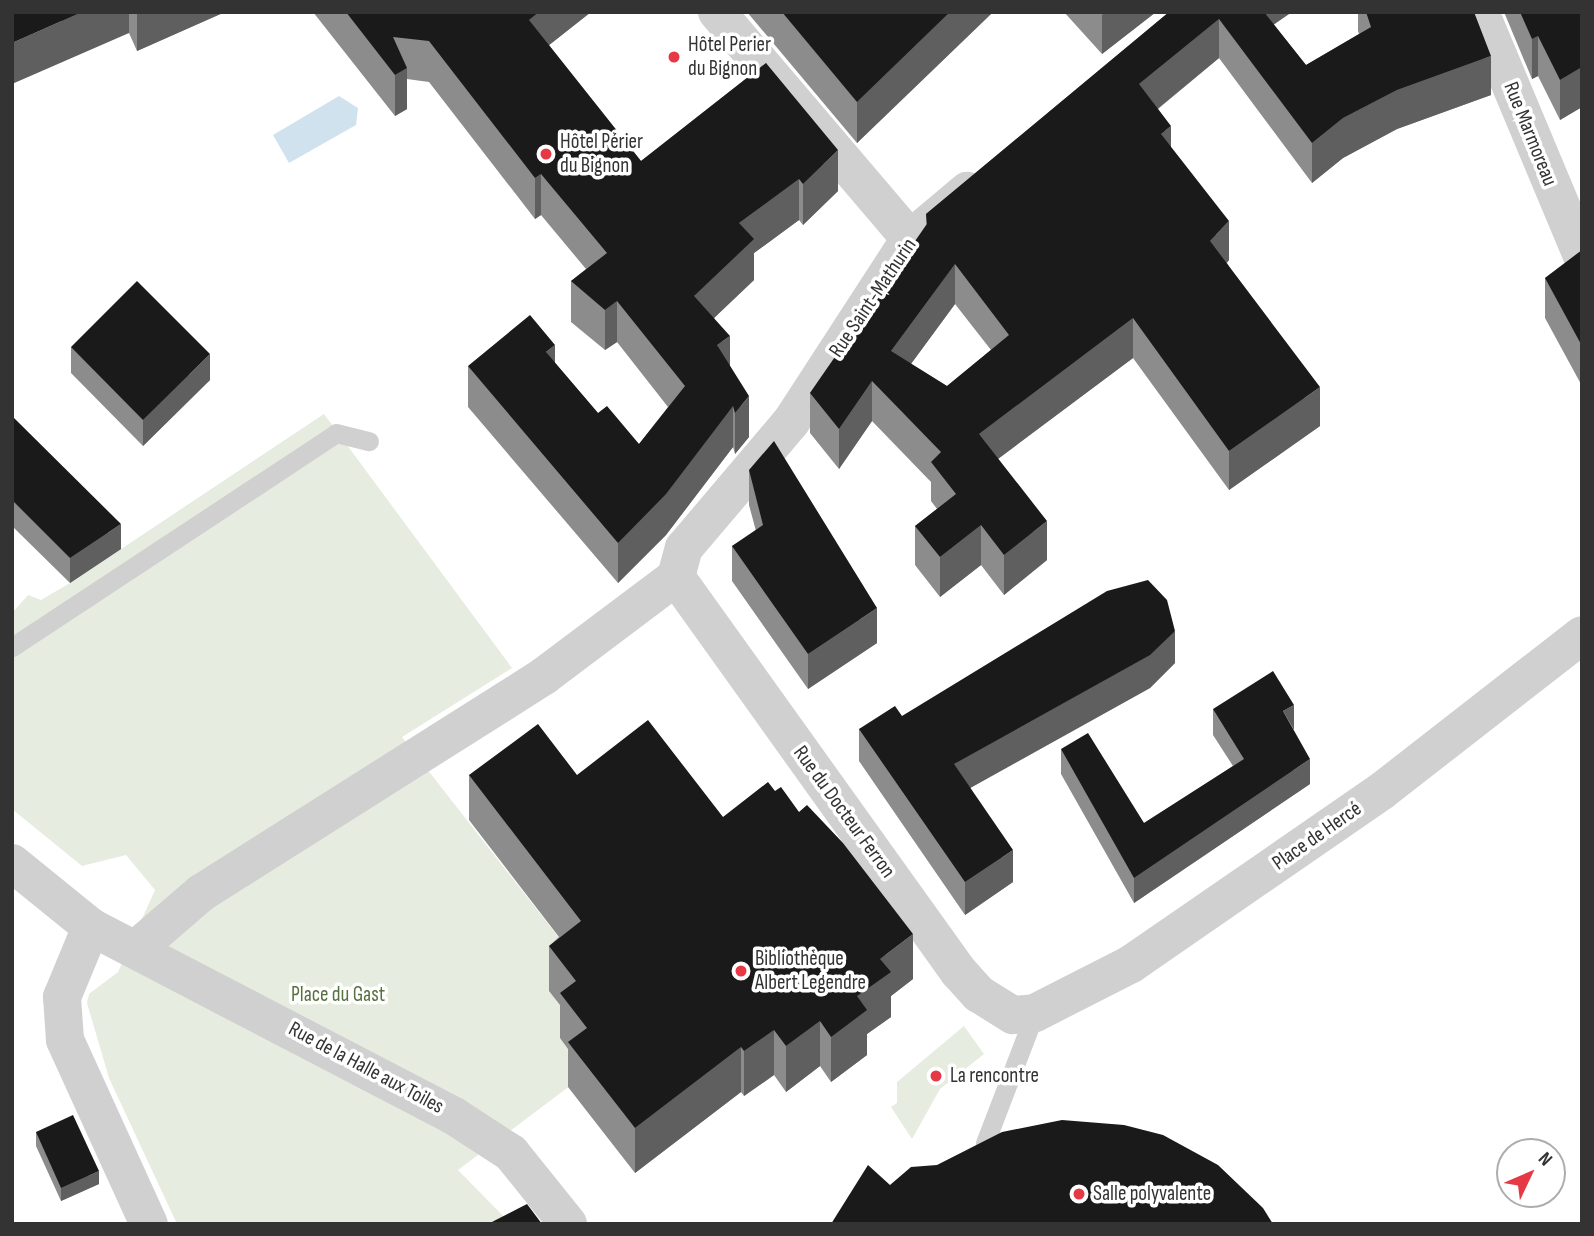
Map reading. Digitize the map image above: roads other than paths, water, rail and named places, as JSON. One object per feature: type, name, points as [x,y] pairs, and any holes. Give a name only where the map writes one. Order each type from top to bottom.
[{"type":"street","points":[[717,12],[910,239]]},
{"type":"street","name":"Rue Marmoreau","points":[[1480,12],[1582,256]]},
{"type":"street","name":"Rue Saint-Mathurin","points":[[676,577],[684,548],[791,422],[910,239],[992,169]]},
{"type":"street","points":[[136,949],[201,893],[544,676],[676,577]]},
{"type":"street","name":"Rue du Docteur Ferron","points":[[676,577],[958,971],[979,994],[1013,1015],[1035,1013]]},
{"type":"street","name":"Place de Hercé","points":[[1035,1013],[1131,964],[1246,886],[1393,782],[1582,635]]},
{"type":"street","name":"Rue de la Halle aux Toiles","points":[[12,863],[91,927],[454,1116],[511,1153],[568,1224]]},
{"type":"street","points":[[91,927],[62,997],[65,1040],[149,1224]]},
{"type":"lane","points":[[12,647],[336,433],[369,441]]},
{"type":"lane","points":[[985,1143],[1035,1013]]},
{"type":"water","points":[[339,96],[358,108],[356,125],[289,163],[273,135]]},
{"type":"place","name":"Hôtel Perier du Bignon","points":[[674,57]]},
{"type":"place","name":"Hôtel Périer du Bignon","points":[[546,154]]},
{"type":"place","name":"Bibliothèque Albert Legendre","points":[[741,971]]},
{"type":"place","name":"La rencontre","points":[[936,1076]]},
{"type":"place","name":"Salle polyvalente","points":[[1079,1194]]},
{"type":"park label","name":"Place du Gast","points":[[338,995]]}]
